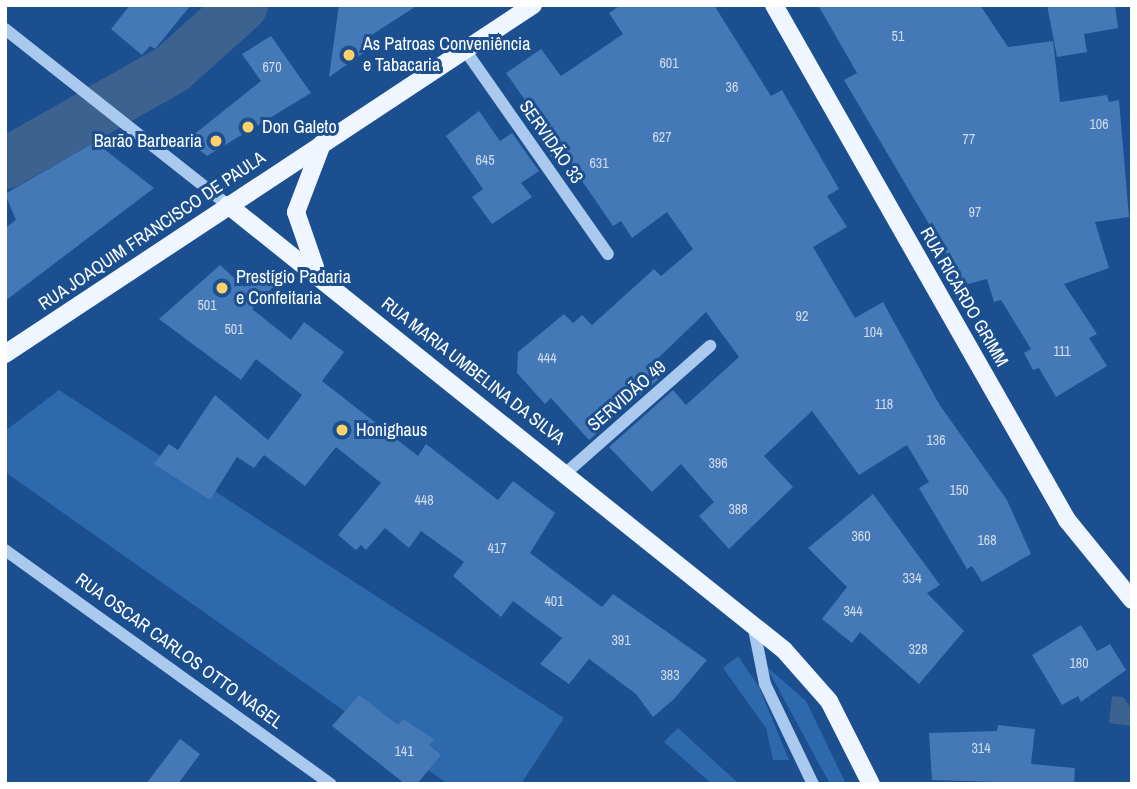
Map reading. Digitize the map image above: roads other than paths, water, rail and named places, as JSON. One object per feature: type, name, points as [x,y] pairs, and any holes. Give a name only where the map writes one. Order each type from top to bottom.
[{"type":"main road","name":"RUA JOAQUIM FRANCISCO DE PAULA","points":[[5,354],[533,5]]},
{"type":"main road","name":"RUA RICARDO GRIMM","points":[[774,5],[1067,520],[1128,593]]},
{"type":"main road","points":[[322,144],[296,212],[306,256],[327,282]]},
{"type":"main road","name":"RUA MARIA UMBELINA DA SILVA","points":[[228,205],[567,472],[753,624],[830,701],[871,784]]},
{"type":"street","name":"RUA MARIA UMBELINA DA SILVA","points":[[5,29],[228,205]]},
{"type":"street","name":"SERVIDÃO 33","points":[[465,50],[608,254]]},
{"type":"street","name":"SERVIDÃO 49","points":[[567,472],[710,346]]},
{"type":"street","name":"RUA OSCAR CARLOS OTTO NAGEL","points":[[5,550],[331,784]]},
{"type":"street","points":[[753,624],[765,684],[813,784]]},
{"type":"waterway","points":[[5,163],[172,68],[242,5]]},
{"type":"place","name":"As Patroas Conveniência e Tabacaria","points":[[349,55]]},
{"type":"place","name":"Don Galeto","points":[[248,127]]},
{"type":"place","name":"Barão Barbearia","points":[[216,141]]},
{"type":"place","name":"Prestígio Padaria e Confeitaria","points":[[222,288]]},
{"type":"place","name":"Honighaus","points":[[342,430]]}]
